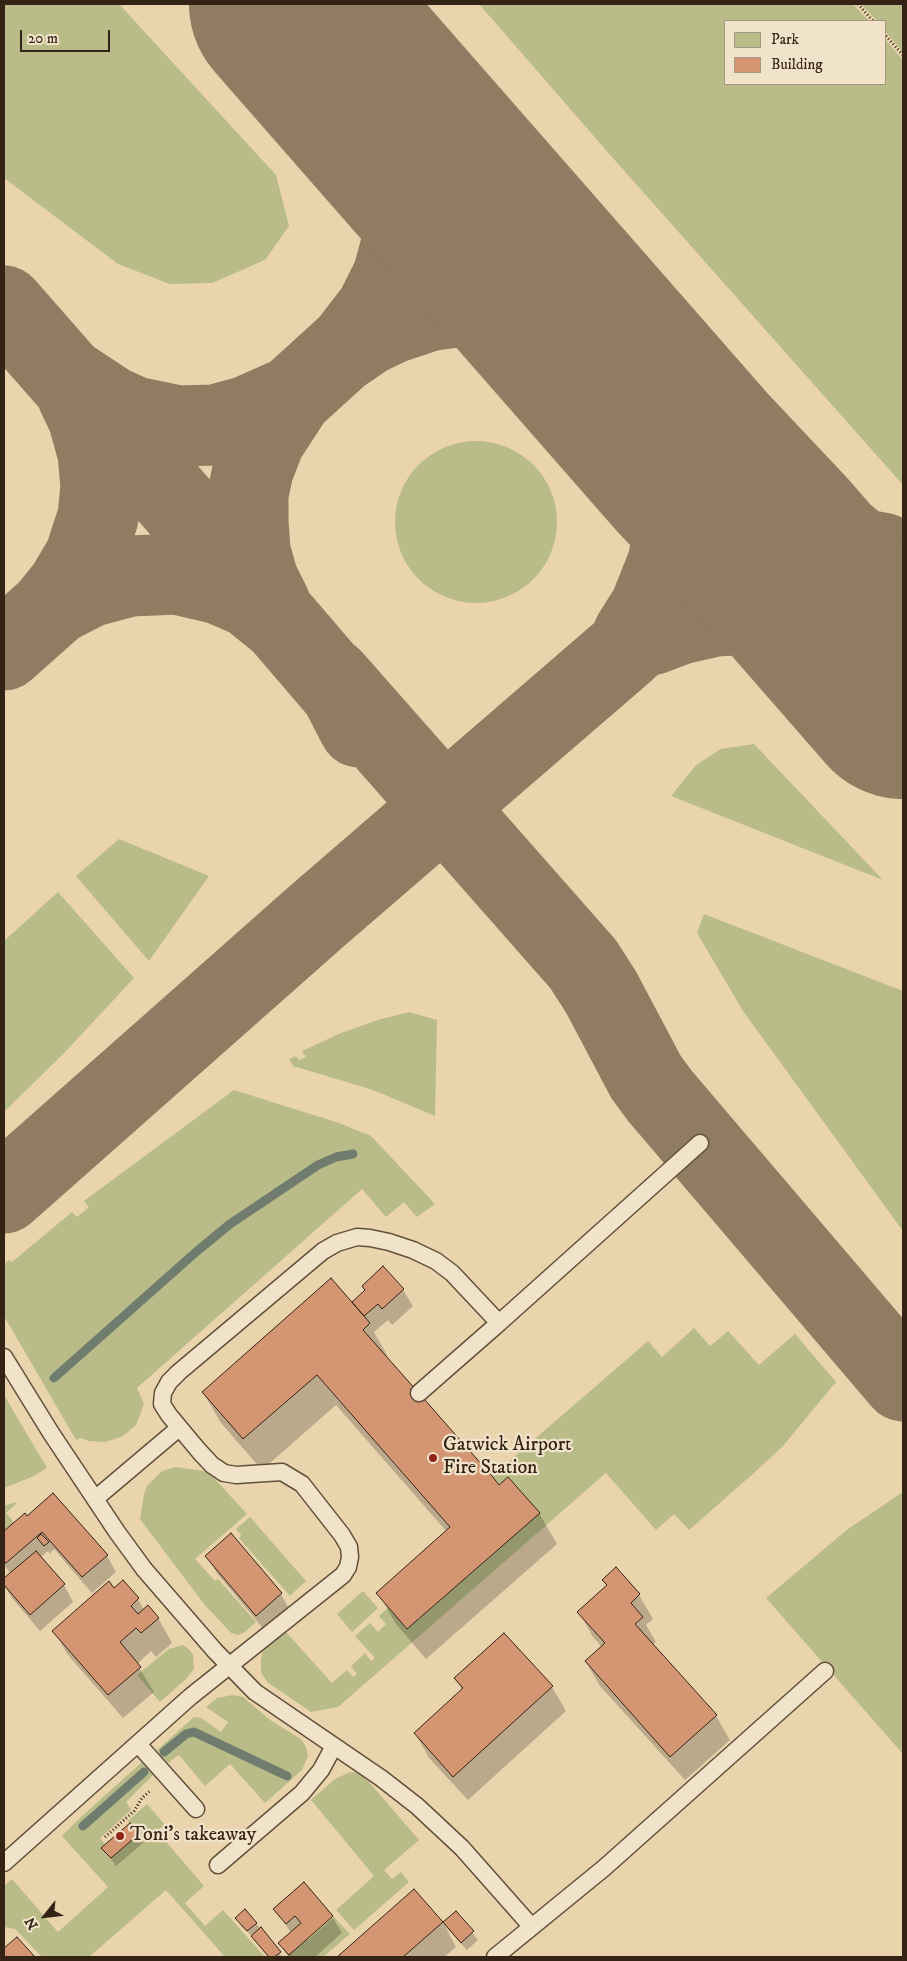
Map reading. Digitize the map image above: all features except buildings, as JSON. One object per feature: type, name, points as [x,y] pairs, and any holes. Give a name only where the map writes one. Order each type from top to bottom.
[{"type":"lane","points":[[419,1393],[700,1143]]},
{"type":"lane","points":[[4,1863],[229,1666],[343,1575],[348,1567],[349,1547],[342,1535],[302,1484],[292,1476],[282,1472],[236,1475],[224,1473],[212,1465],[179,1428],[162,1404],[163,1393],[169,1382],[323,1251],[343,1241],[357,1237],[378,1239],[412,1250],[447,1268],[499,1323]]},
{"type":"lane","points":[[4,1357],[95,1499],[144,1569],[229,1666],[255,1692],[395,1788],[429,1817],[462,1848],[531,1926]]},
{"type":"lane","points":[[95,1499],[179,1428]]},
{"type":"lane","points":[[495,1957],[604,1868],[825,1671]]},
{"type":"lane","points":[[138,1744],[196,1809]]},
{"type":"lane","points":[[218,1865],[302,1793],[321,1770],[334,1746]]},
{"type":"path","points":[[858,4],[872,20]]},
{"type":"path","points":[[887,37],[903,56]]},
{"type":"path","points":[[105,1837],[134,1811],[142,1798],[168,1776]]},
{"type":"green space","points":[[4,4],[119,4],[276,175],[289,226],[265,260],[212,283],[170,284],[118,264],[4,178]]},
{"type":"green space","points":[[479,4],[853,4],[868,20],[724,20],[724,85],[887,85],[887,41],[903,60],[903,485]]},
{"type":"green space","points":[[861,4],[903,4],[903,52],[887,33],[887,20],[876,20]]},
{"type":"green space","points":[[484,441],[507,447],[527,459],[539,471],[554,498],[557,522],[554,546],[551,553],[539,573],[527,585],[500,600],[468,603],[445,597],[425,585],[413,573],[398,546],[395,514],[401,491],[413,471],[425,459],[452,444]]},
{"type":"green space","points":[[754,744],[883,880],[671,796],[696,765],[721,749]]},
{"type":"green space","points":[[119,839],[209,876],[149,961],[76,876]]},
{"type":"green space","points":[[58,892],[134,978],[66,1051],[4,1112],[4,941]]},
{"type":"green space","points":[[704,914],[903,991],[903,1231],[743,1011],[697,933]]},
{"type":"green space","points":[[409,1012],[437,1020],[435,1116],[373,1090],[293,1066],[289,1059],[296,1056],[299,1060],[306,1057],[302,1051],[341,1033],[378,1020]]},
{"type":"green space","points":[[234,1090],[339,1123],[371,1136],[435,1204],[417,1217],[404,1202],[386,1217],[362,1189],[137,1388],[144,1404],[136,1425],[121,1437],[105,1442],[89,1441],[80,1438],[76,1440],[4,1316],[4,1265],[9,1260],[12,1262],[72,1212],[77,1217],[89,1207],[84,1201]]},
{"type":"green space","points":[[694,1328],[710,1346],[728,1331],[759,1365],[795,1334],[836,1382],[783,1446],[689,1530],[674,1514],[656,1530],[606,1473],[338,1707],[311,1712],[267,1682],[261,1672],[263,1651],[285,1631],[332,1683],[347,1670],[353,1677],[357,1674],[351,1666],[365,1653],[371,1661],[375,1658],[355,1636],[370,1623],[378,1632],[386,1624],[379,1616],[389,1607],[408,1628],[539,1513],[508,1477],[499,1485],[492,1476],[648,1341],[662,1357]]},
{"type":"green space","points":[[4,1395],[47,1468],[34,1476],[4,1488]]},
{"type":"green space","points":[[176,1467],[204,1471],[213,1477],[247,1514],[195,1559],[215,1581],[218,1579],[256,1622],[245,1632],[238,1635],[231,1633],[204,1604],[140,1519],[147,1486],[162,1471]]},
{"type":"green space","points":[[903,1492],[903,1754],[766,1598],[848,1529]]},
{"type":"green space","points":[[15,1502],[16,1504],[6,1513],[14,1522],[4,1531],[4,1506]]},
{"type":"green space","points":[[250,1517],[306,1581],[290,1596],[239,1538],[241,1535],[236,1529]]},
{"type":"green space","points":[[363,1591],[378,1608],[352,1632],[337,1614]]},
{"type":"green space","points":[[183,1645],[193,1655],[194,1669],[186,1679],[160,1702],[137,1675],[169,1649]]},
{"type":"green space","points":[[233,1695],[243,1697],[270,1720],[301,1739],[306,1747],[308,1756],[302,1770],[265,1803],[230,1764],[205,1786],[179,1755],[168,1763],[157,1750],[194,1717],[201,1718],[221,1732],[228,1722],[206,1707],[217,1698]]},
{"type":"green space","points":[[142,1762],[153,1775],[126,1802],[131,1810],[100,1838],[105,1844],[101,1848],[111,1858],[139,1834],[128,1821],[147,1804],[165,1825],[157,1831],[204,1886],[185,1903],[205,1926],[223,1910],[265,1957],[225,1957],[166,1890],[89,1957],[42,1957],[15,1929],[4,1927],[4,1886],[12,1879],[58,1932],[108,1887],[62,1836]]},
{"type":"green space","points":[[350,1772],[359,1773],[369,1782],[419,1840],[384,1870],[392,1879],[401,1872],[409,1882],[354,1930],[336,1910],[374,1876],[311,1800],[335,1779]]},
{"type":"green space","points":[[333,1916],[350,1934],[323,1957],[286,1957]]},
{"type":"waterway","points":[[54,1378],[230,1224],[318,1165],[336,1157],[353,1154]]},
{"type":"waterway","points":[[164,1752],[186,1734],[194,1732],[287,1776]]},
{"type":"waterway","points":[[83,1826],[144,1772]]},
{"type":"taxiway","points":[[66,377],[110,406],[134,417],[178,426],[215,425],[248,416],[293,396],[349,345],[376,310],[393,276],[402,243],[405,208],[401,169],[389,127],[345,66]]},
{"type":"taxiway","points":[[4,306],[265,604]]},
{"type":"taxiway","points":[[342,352],[367,335],[392,323],[428,311],[457,307],[516,312],[553,325],[581,342],[650,413],[672,476],[674,530],[668,563],[650,608],[633,635]]},
{"type":"taxiway","points":[[52,606],[68,586],[85,557],[98,517],[101,486],[98,453],[88,417],[77,394]]},
{"type":"taxiway","points":[[271,606],[258,580],[250,551],[248,494],[253,470],[265,439],[293,396]]},
{"type":"taxiway","points":[[650,413],[708,475],[721,484],[765,507],[850,540]]},
{"type":"taxiway","points":[[4,1193],[317,916],[625,650],[698,583],[727,566],[773,548],[795,543],[838,545],[882,553],[903,562]]},
{"type":"taxiway","points":[[4,650],[94,570]]},
{"type":"taxiway","points":[[52,606],[89,587],[130,576],[177,574],[220,584],[250,597],[281,622],[341,692],[359,727]]},
{"type":"taxiway","points":[[651,635],[680,624],[715,616],[768,615],[801,623],[836,638],[862,655],[889,681]]},
{"type":"taxiway","points":[[331,678],[583,964],[601,992],[646,1077],[660,1096],[903,1381]]},
{"type":"runway","points":[[291,4],[692,462],[773,548],[903,697]]},
{"type":"place","name":"Gatwick Airport Fire Station","points":[[433,1458]]},
{"type":"place","name":"Toni's takeaway","points":[[120,1836]]}]
